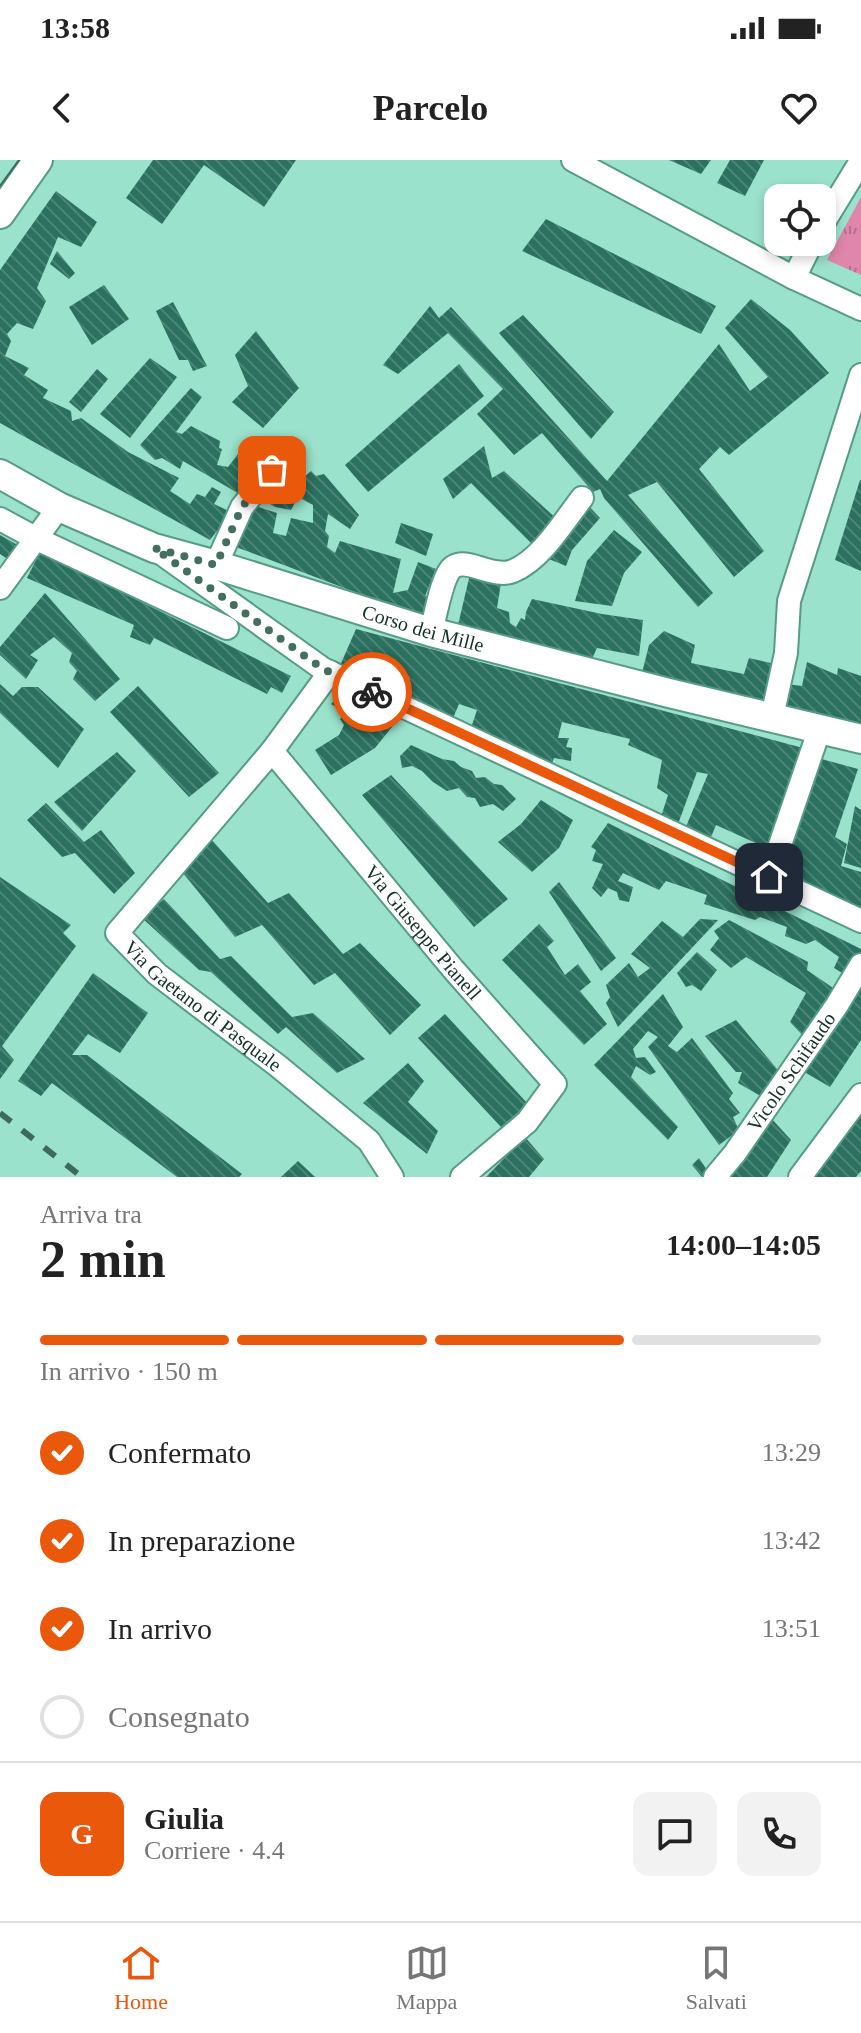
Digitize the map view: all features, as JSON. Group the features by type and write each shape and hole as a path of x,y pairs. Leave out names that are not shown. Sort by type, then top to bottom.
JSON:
{"street":[{"path":"0,214 38,160"},
{"path":"573,160 794,278 861,309"},
{"path":"836,204 858,171"},
{"path":"794,278 805,256"},
{"path":"772,717 786,653 789,601 861,375"},
{"path":"216,565 242,507 286,453"},
{"name":"Corso dei Mille","path":"0,474 59,507 154,548 431,632 861,739"},
{"path":"431,632 449,571 466,563 494,572 510,573 523,566 542,549 582,498"},
{"path":"0,588 59,507"},
{"path":"0,519 227,628"},
{"path":"154,548 323,669 861,921"},
{"path":"272,751 330,672"},
{"path":"769,877 820,728"},
{"name":"Via Gaetano di Pasquale","path":"272,751 117,933 157,974 278,1066 369,1141 392,1177"},
{"name":"Via Giuseppe Pianell","path":"272,751 453,969 555,1084 527,1122 462,1177"},
{"name":"Vicolo Schifaudo","path":"715,1177 735,1153 837,1005 861,965"},
{"path":"800,1177 861,1095"}],"green space":[{"path":"861,197 861,275 827,260 829,256 836,256 836,243"}],"building":[{"path":"153,160 296,160 264,207 204,165 162,224 126,198"},
{"path":"669,160 711,160 701,174"},
{"path":"730,160 764,160 745,196 717,183"},
{"path":"56,191 97,222 81,247 58,237 37,288 46,301 33,329 17,323 7,334 11,341 5,356 29,368 24,375 48,390 43,398 71,411 72,421 81,418 128,452 179,478 170,491 190,504 197,494 205,497 212,487 221,492 214,504 233,513 210,540 0,423 0,270"},
{"path":"546,219 716,306 701,334 522,251"},
{"path":"57,251 75,273 69,279 50,264"},
{"path":"104,285 129,319 92,345 69,307"},
{"path":"751,299 790,330 829,373 729,455 720,447 699,469 764,551 734,577 657,482 628,495 713,593 698,607 604,498 600,489 593,492 542,433 514,455 477,414 503,389 448,333 398,374 383,365 430,306 439,318 451,307 607,481 719,344 750,391 768,377 725,328"},
{"path":"173,302 207,366 193,371 188,360 179,360 156,311"},
{"path":"523,315 614,412 591,439 499,333"},
{"path":"256,331 299,388 263,428 232,402 248,386 235,355"},
{"path":"150,358 177,377 130,438 100,414"},
{"path":"459,364 484,396 368,492 345,465"},
{"path":"97,369 108,379 81,412 69,402"},
{"path":"191,388 202,397 176,432 182,434 191,426 220,441 219,448 222,449 217,465 228,467 246,444 253,451 265,445 278,457 241,495 183,461 180,469 162,458 155,460 140,445"},
{"path":"484,446 492,478 504,471 558,520 531,543 471,483 453,499 443,479"},
{"path":"285,469 301,480 311,471 316,476 324,474 359,515 350,529 328,514 325,531 329,536 327,547 335,553 340,541 401,559 393,593 408,590 418,562 436,569 425,596 434,597 425,616 228,544 249,504 277,513 273,533 286,536 291,518 313,523 313,505 298,497 291,510 275,507 259,497"},
{"path":"861,480 861,571 835,560"},
{"path":"587,504 600,518 572,550 566,566 544,557"},
{"path":"401,523 433,534 426,556 395,543"},
{"path":"614,530 642,552 624,573 612,606 575,601 587,561"},
{"path":"0,535 23,548 12,562 0,554"},
{"path":"40,552 291,676 282,693 271,687 267,694 154,638 150,645 130,637 134,625 27,578"},
{"path":"470,574 501,583 497,608 509,612 510,623 516,627 521,618 525,620 532,599 643,620 639,656 597,648 592,659 458,625"},
{"path":"45,593 120,679 95,701 73,679 77,671 69,662 72,653 54,637 30,655 38,660 26,679 0,655 0,647"},
{"path":"356,629 803,748 769,849 716,825 709,842 685,829 708,774 697,772 677,827 660,820 668,795 657,788 662,760 628,745 630,739 562,722 558,738 569,738 566,747 572,748 571,761 554,758 550,770 471,728 477,710 459,704 451,723 339,668"},
{"path":"664,631 695,645 691,663 744,674 749,658 775,664 769,701 642,673 649,645"},
{"path":"807,662 837,675 838,668 861,676 861,725 783,705 786,684 802,686"},
{"path":"0,684 13,696 22,687 38,687 84,729 58,768 0,713"},
{"path":"138,686 219,773 189,797 110,712"},
{"path":"349,686 400,717 375,748 331,775 315,750 339,735 344,725 340,719 345,713 331,704"},
{"path":"411,745 454,761 472,771 476,778 485,777 494,784 502,785 516,799 503,811 493,804 480,807 475,798 467,797 459,788 447,791 422,771 412,766 402,768 400,756"},
{"path":"117,752 136,771 82,831 54,802"},
{"path":"818,758 858,769 835,837 847,844 841,866 861,872 861,907 779,876"},
{"path":"391,775 508,899 474,927 362,795"},
{"path":"541,800 573,820 559,848 532,872 498,842 521,824"},
{"path":"46,803 84,842 101,830 135,873 114,894 75,853 62,857 27,820"},
{"path":"855,806 861,810 861,868 844,863"},
{"path":"608,823 861,949 861,952 847,976 834,968 839,957 815,940 806,944 785,936 787,927 760,917 755,920 704,904 707,895 666,881 659,890 623,873 618,881 633,887 629,902 619,900 617,892 608,888 601,897 592,888 603,864 592,861 596,850 591,847"},
{"path":"211,839 268,903 289,893 343,954 360,943 421,1005 390,1035 335,973 314,985 262,925 235,937 183,873"},
{"path":"0,877 71,925 63,933 76,946 2,1046 14,1060 0,1079"},
{"path":"559,882 616,958 601,971 549,892"},
{"path":"164,899 220,959 231,956 292,1017 313,1013 365,1059 337,1073 286,1027 278,1034 211,972 199,970 142,918"},
{"path":"700,919 718,920 618,1027 606,1003 610,997 606,985 629,963 638,977 650,968 631,954 662,921 683,937"},
{"path":"729,920 808,962 807,970 839,992 806,1039 790,1022 806,993 746,957 731,968 710,950 719,938 714,931"},
{"path":"539,924 554,941 547,947 565,975 578,964 591,982 580,991 607,1024 584,1045 502,960"},
{"path":"697,952 717,970 701,991 692,985 686,987 677,973"},
{"path":"93,973 148,1013 120,1053 88,1034 72,1055 87,1055 242,1174 239,1177 177,1177 52,1083 41,1096 18,1081"},
{"path":"861,978 861,1040 830,1087 801,1070"},
{"path":"663,994 683,1027 668,1046 677,1052 692,1038 733,1093 729,1099 740,1113 733,1117 739,1130 719,1145 648,1047 658,1037 648,1031 633,1049 636,1058 645,1057 656,1072 650,1075 636,1066 631,1077 678,1127 668,1140 594,1065"},
{"path":"445,1014 528,1104 501,1127 418,1038"},
{"path":"736,1020 782,1075 764,1098 738,1083 742,1072 736,1072 705,1036"},
{"path":"408,1063 424,1081 408,1102 438,1131 427,1154 363,1103"},
{"path":"861,1101 861,1171 856,1177 807,1177"},
{"path":"771,1118 791,1140 767,1177 728,1177"},
{"path":"525,1137 544,1159 529,1177 486,1177"},
{"path":"699,1158 707,1170 702,1177 692,1165"},
{"path":"298,1161 315,1177 281,1177"}],"tram line":[{"path":"0,186 19,160"}],"railway":[{"path":"0,1113 82,1177"}],"way so far":[{"path":"272,470 242,507 216,565 154,548 323,669 372,692"}],"route":[{"path":"372,692 769,877"}]}
